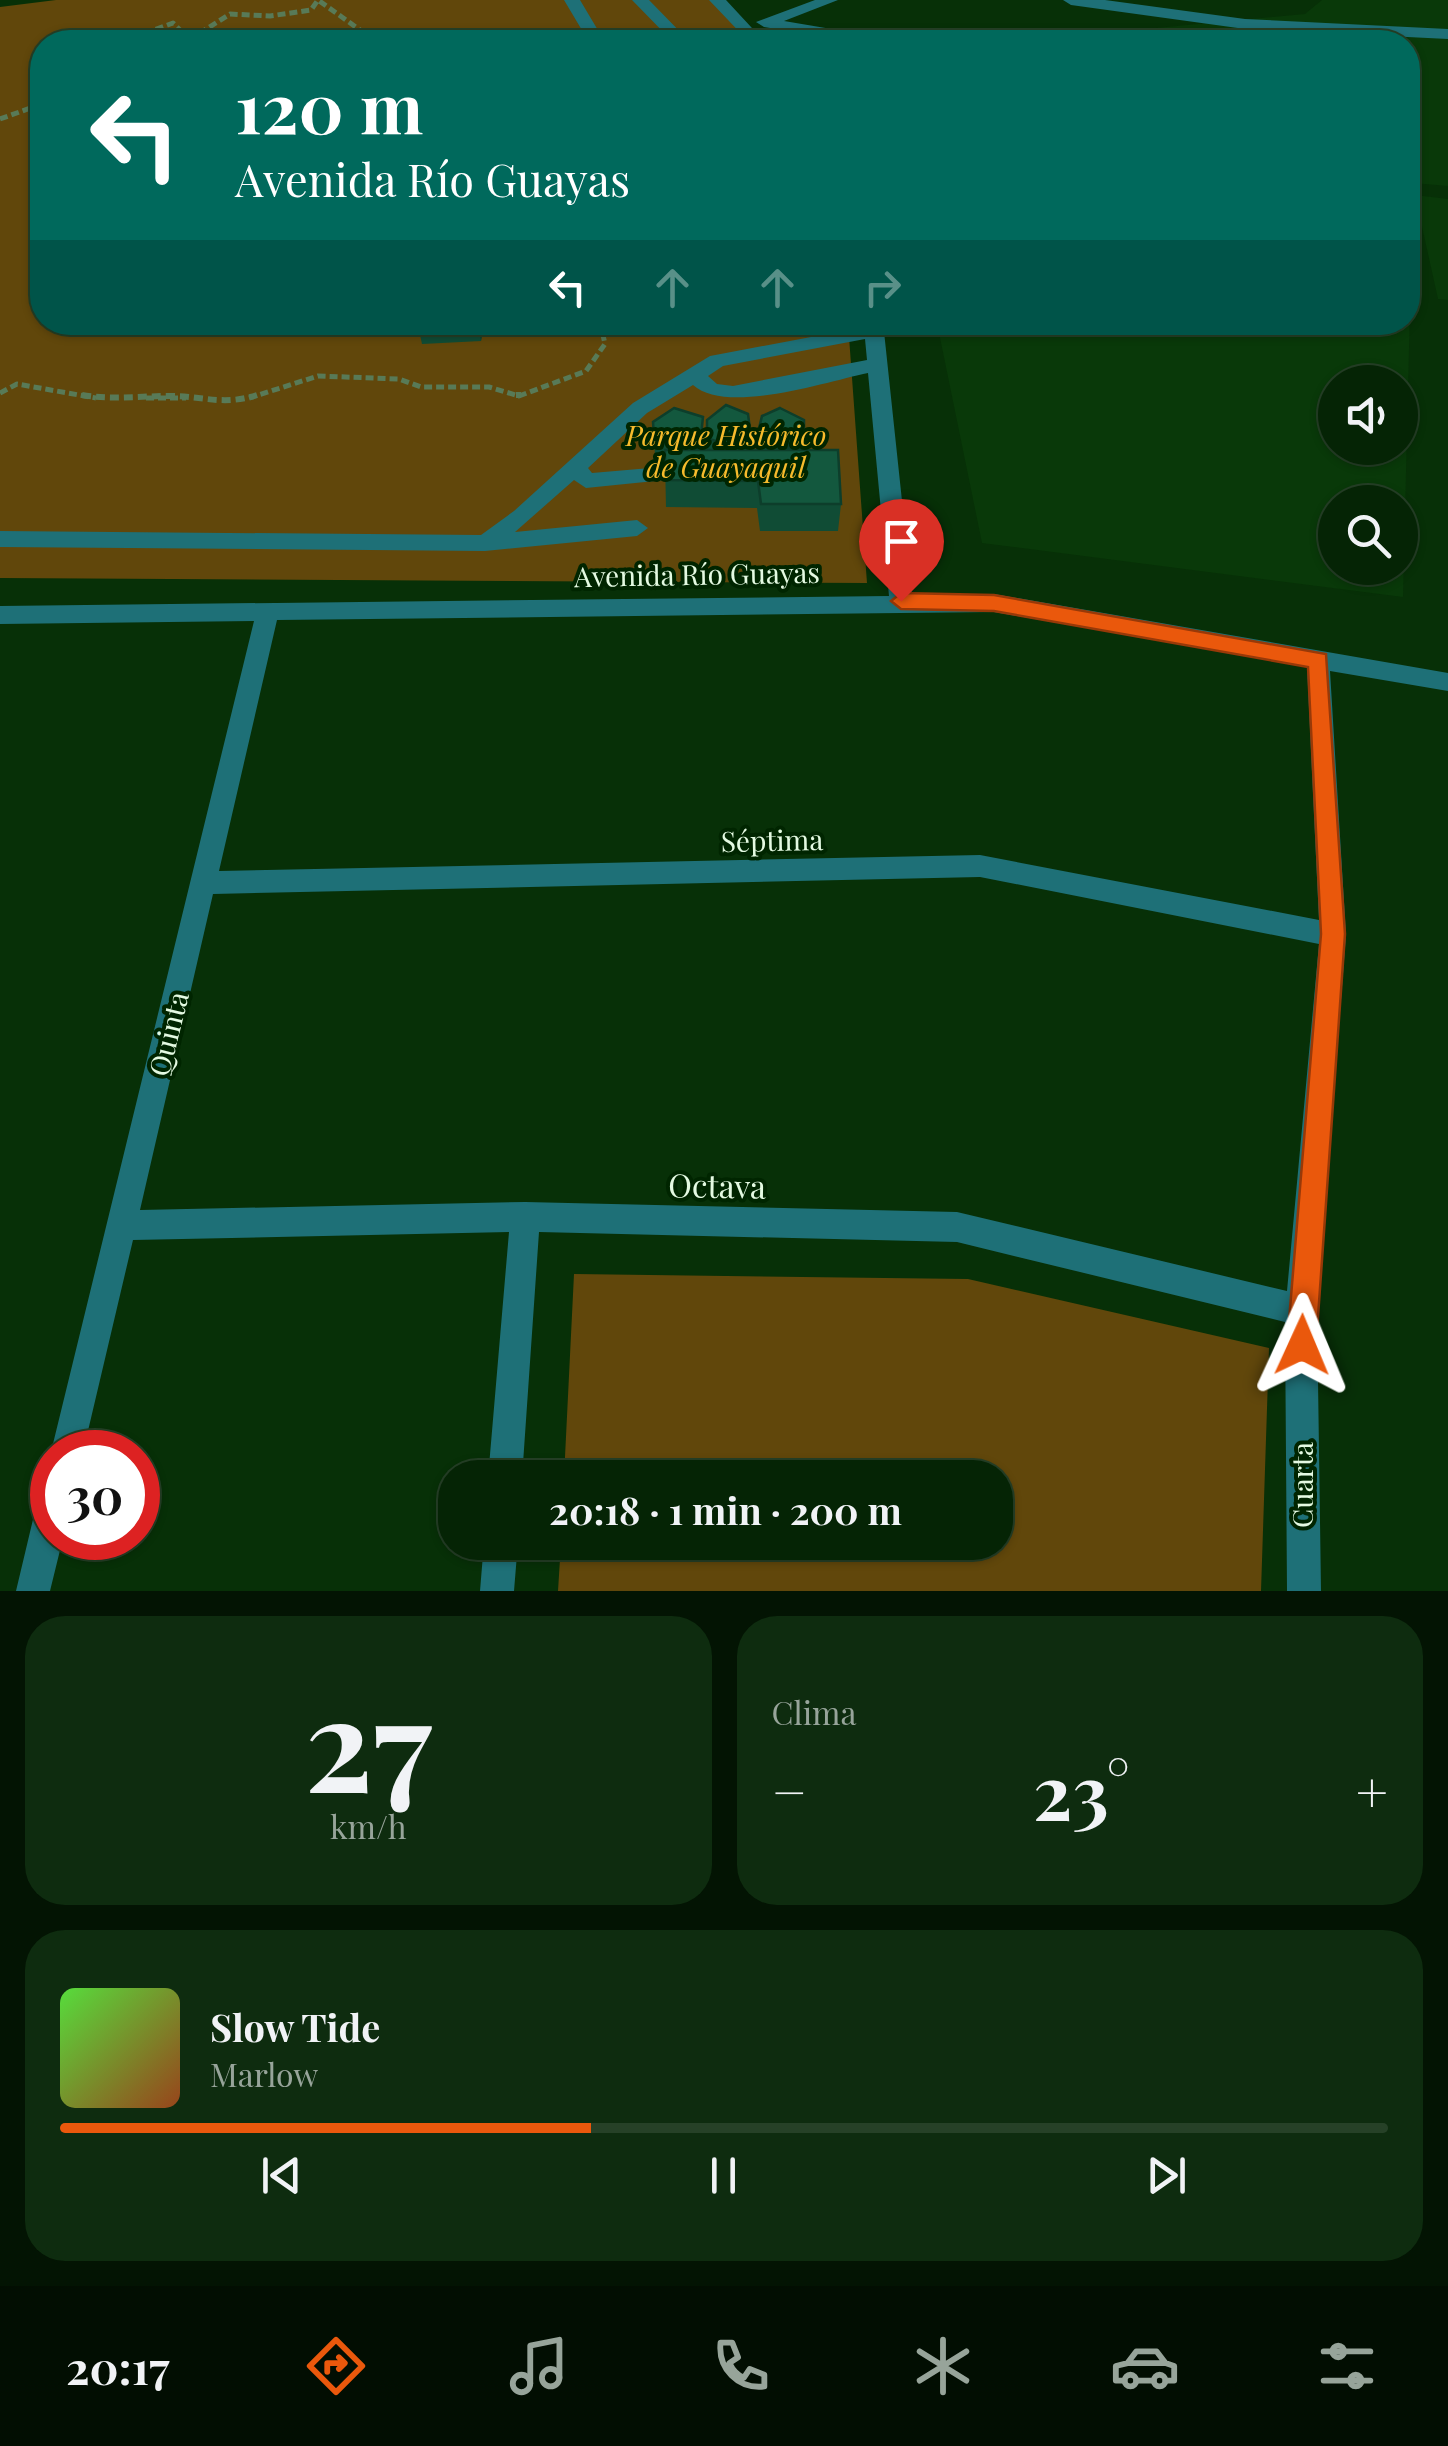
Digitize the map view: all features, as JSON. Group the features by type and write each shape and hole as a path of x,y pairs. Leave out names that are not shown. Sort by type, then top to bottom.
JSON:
{"street":[{"path":"572,0 590,30"},
{"path":"640,0 670,30"},
{"path":"717,0 746,30"},
{"path":"810,30 764,22 830,0"},
{"path":"1071,0 1244,24 1366,30"},
{"path":"1420,33 1448,34"},
{"path":"485,542 640,408 717,360 834,335"},
{"path":"874,335 901,601"},
{"path":"695,375 711,390 733,394 877,366"},
{"path":"576,466 586,481 597,482 635,474 718,470"},
{"path":"0,539 485,542 637,528"},
{"name":"Avenida Río Guayas","path":"0,614 267,614 901,601 994,603 1448,682"},
{"name":"Quinta","path":"72,1430 206,883 267,614"},
{"name":"Cuarta","path":"1304,1591 1302,1310 1333,934 1318,660"},
{"name":"Séptima","path":"206,883 980,866 1333,934"},
{"path":"507,1460 524,1218"},
{"name":"Octava","path":"122,1225 524,1218 957,1227 1302,1310"},
{"path":"33,1591 40,1560"},
{"path":"497,1591 500,1560"}],"path":[{"path":"206,30 230,14 290,14 311,10 318,0 360,30"},
{"path":"154,30 172,23 180,30"},
{"path":"0,118 30,108"},
{"path":"0,392 18,384 110,400 172,396 232,404 318,376 399,379 421,387 489,387 520,396 586,371 605,344 603,335"}],"shaded area":[{"path":"1322,0 1448,0 1448,186 1420,184 1420,30 1135,30 1305,14"},
{"path":"1420,196 1448,199 1448,300 1438,299 1420,218"},
{"path":"939,335 1409,335 1409,365 1318,365 1318,465 1406,465 1406,485 1318,485 1318,585 1403,585 1403,597 982,543"}],"green space":[{"name":"Parque Histórico de Guayaquil","path":"56,0 710,0 741,30 30,30 30,335 849,335 867,583 0,578 0,7"},
{"path":"574,1274 968,1279 1269,1348 1261,1591 558,1591 560,1560 1013,1560 1013,1460 565,1460"}],"building":[{"path":"726,405 748,414 751,437 732,447 707,438 707,420"},
{"path":"674,408 703,417 701,436 680,448 654,437 653,422"},
{"path":"780,408 804,420 804,436 784,446 757,437 762,416"},
{"path":"665,450 838,450 841,504 761,504 758,481 665,480"}],"route":[{"path":"901,601 994,603 1318,660 1333,934 1302,1345"}]}
